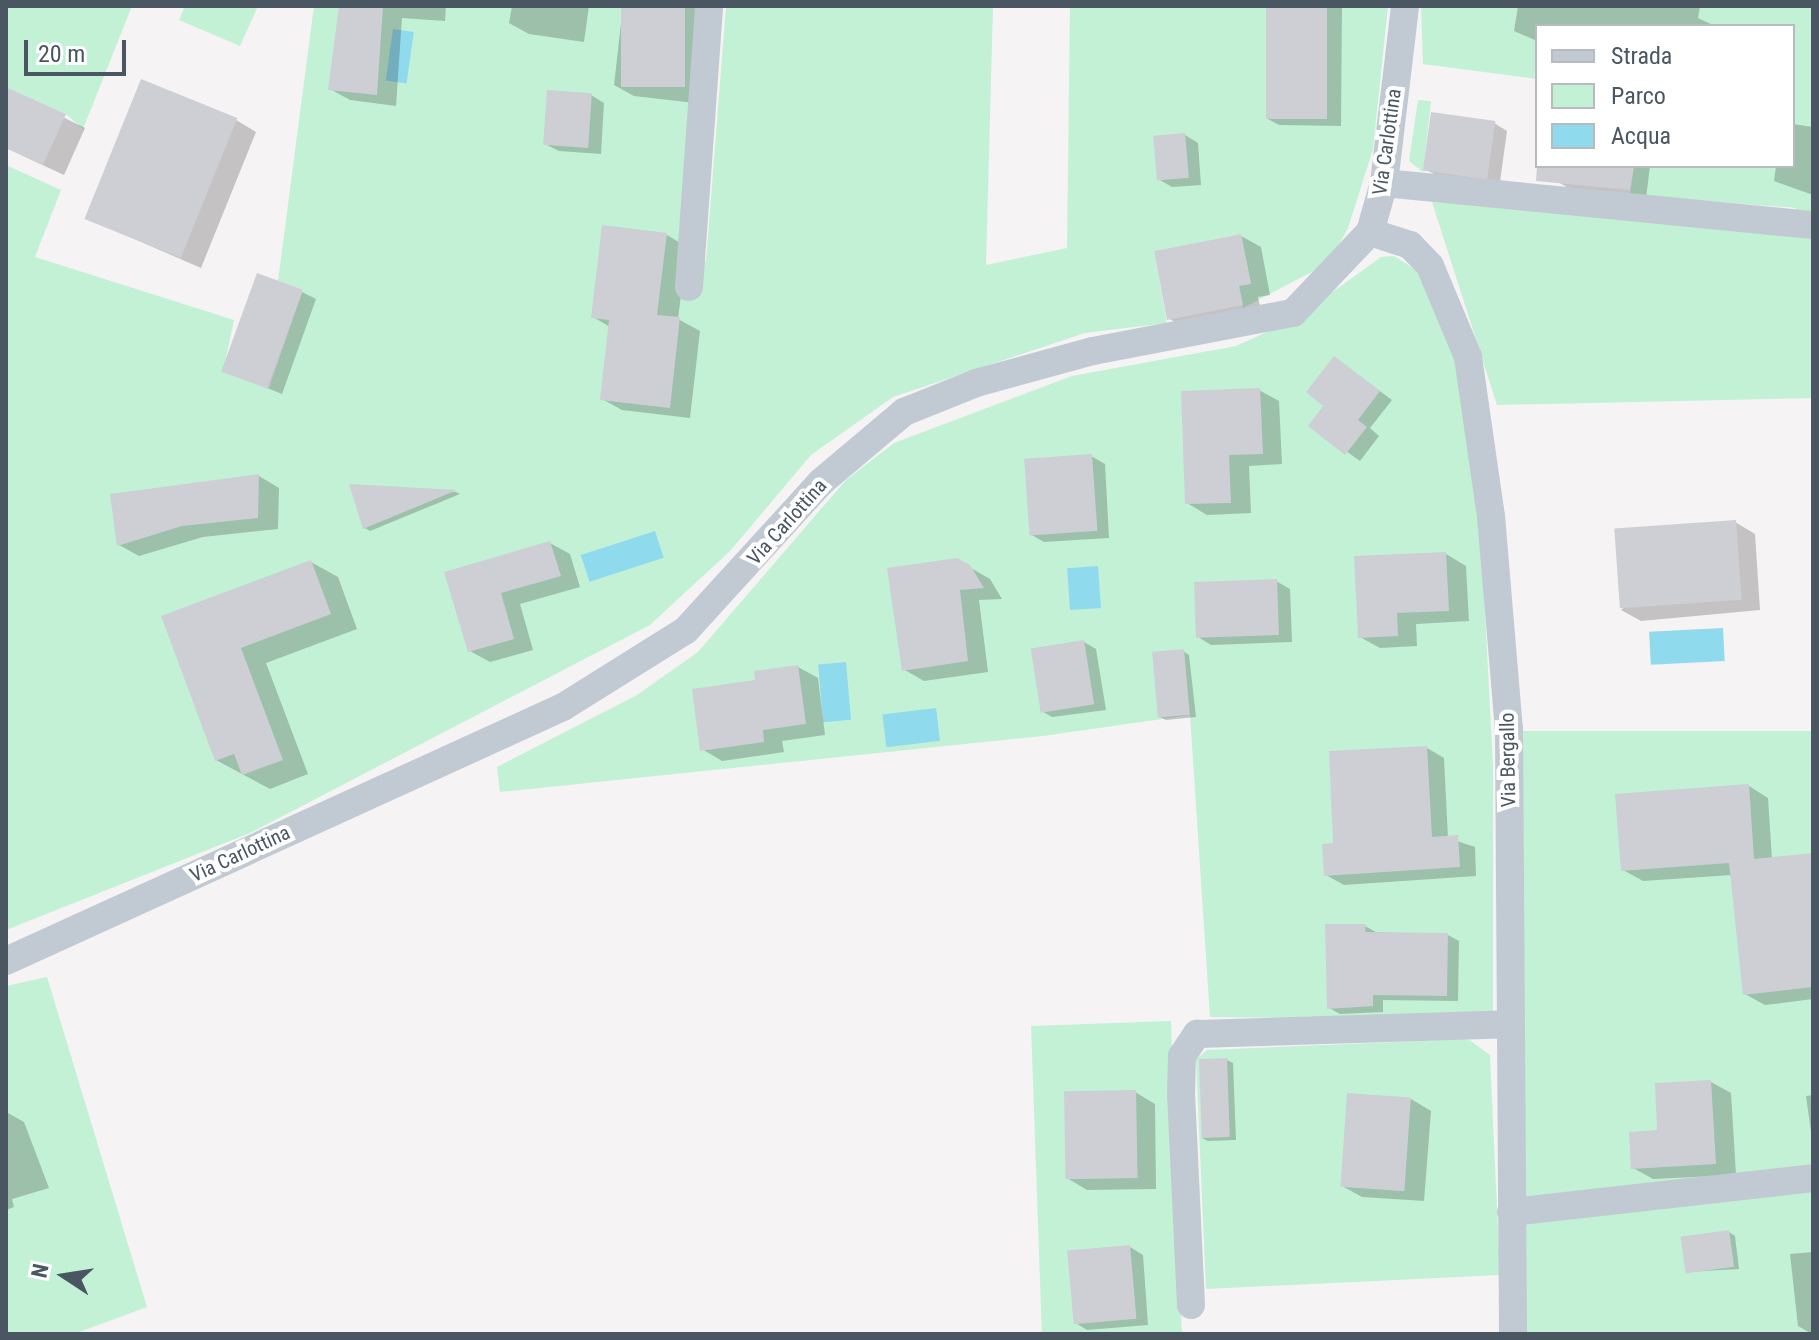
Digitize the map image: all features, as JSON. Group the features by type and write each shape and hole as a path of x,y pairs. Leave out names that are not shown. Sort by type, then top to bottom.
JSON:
{"street":[{"path":"689,287 709,6"},
{"name":"Via Carlottina","path":"6,961 563,707 686,630 821,482 904,412 976,383 1093,351 1293,313 1370,232 1384,183 1405,6"},
{"path":"1384,183 1813,225"},
{"name":"Via Bergallo","path":"1370,232 1410,245 1430,266 1468,357 1491,516 1509,729 1508,1024 1513,1334"},
{"path":"1191,1305 1181,1096 1182,1056 1197,1034 1508,1024"},
{"path":"1511,1212 1813,1178"}],"green space":[{"path":"6,6 132,6 83,129 66,114 6,87"},
{"path":"185,6 258,6 240,46 179,20"},
{"path":"314,6 696,6 678,263 706,261 726,6 993,6 986,265 1067,248 1070,6 1388,6 1373,149 1348,228 1329,263 1243,308 1239,286 1251,283 1241,234 1154,251 1167,323 1085,333 893,397 811,455 730,551 650,625 250,833 6,930 6,165 61,190 35,257 234,320 223,372 269,388 303,290 278,281"},
{"path":"1421,6 1813,6 1813,398 1497,405 1432,202 1580,208 1783,231 1796,208 1630,195 1634,168 1795,168 1795,24 1535,24 1535,79 1423,64"},
{"path":"1418,100 1431,101 1423,172 1409,161"},
{"path":"1394,256 1416,270 1459,354 1480,517 1493,766 1493,1013 1390,1019 1210,1017 1190,715 1043,736 500,792 497,767 637,695 698,652 846,480 894,443 1072,376 1236,346 1294,320 1381,257"},
{"path":"1522,731 1813,731 1813,1334 1522,1334"},
{"path":"47,977 147,1307 74,1334 6,1334 6,986"},
{"path":"1171,1021 1182,1334 1042,1334 1031,1026"},
{"path":"1468,1039 1490,1055 1500,1275 1206,1289 1196,1059 1207,1050"}],"water":[{"path":"393,29 414,32 407,83 386,80"},
{"path":"655,531 664,558 589,582 581,555"},
{"path":"1098,566 1101,608 1070,610 1067,568"},
{"path":"1723,628 1725,661 1651,665 1649,632"},
{"path":"846,662 851,720 823,722 818,664"},
{"path":"936,708 940,741 886,747 882,715"}],"building":[{"path":"339,6 383,6 377,95 328,90"},
{"path":"621,6 685,6 685,87 621,87"},
{"path":"1266,6 1327,6 1327,119 1266,119"},
{"path":"141,79 237,118 181,258 84,219"},
{"path":"6,87 66,114 43,165 6,148"},
{"path":"547,90 592,93 588,148 543,145"},
{"path":"1431,112 1495,121 1487,179 1423,170"},
{"path":"1185,133 1189,178 1157,181 1153,136"},
{"path":"1537,168 1634,168 1630,190 1536,181"},
{"path":"602,225 667,233 657,315 680,317 670,408 600,400 609,320 591,318"},
{"path":"1241,234 1251,284 1239,286 1243,305 1167,320 1154,251"},
{"path":"257,273 303,290 267,388 221,372"},
{"path":"1334,356 1380,391 1358,420 1367,427 1345,455 1308,426 1323,406 1306,392"},
{"path":"1260,388 1263,454 1229,455 1231,503 1185,504 1181,391"},
{"path":"1092,454 1097,531 1030,536 1024,459"},
{"path":"259,474 258,518 182,526 117,546 110,494"},
{"path":"349,484 457,490 363,529"},
{"path":"1736,520 1742,600 1620,608 1614,529"},
{"path":"550,541 561,576 501,593 514,639 468,652 444,572"},
{"path":"1446,552 1449,611 1397,613 1398,636 1358,638 1354,556"},
{"path":"957,558 970,565 984,588 960,590 968,661 902,671 887,568"},
{"path":"311,560 331,614 241,648 283,760 242,775 234,754 215,761 161,616"},
{"path":"1277,579 1279,635 1196,638 1194,582"},
{"path":"1084,640 1094,704 1041,713 1031,648"},
{"path":"1184,649 1190,715 1158,718 1152,652"},
{"path":"798,665 806,724 763,730 764,742 700,751 692,689 755,680 754,671"},
{"path":"1427,746 1432,837 1458,835 1460,867 1324,876 1322,844 1333,843 1329,751"},
{"path":"1749,784 1754,859 1813,853 1813,987 1743,995 1729,863 1621,871 1615,794"},
{"path":"1325,924 1366,924 1365,932 1448,933 1447,996 1373,995 1373,1006 1327,1009"},
{"path":"1227,1058 1230,1137 1202,1138 1199,1059"},
{"path":"1711,1080 1716,1164 1631,1169 1629,1132 1657,1130 1655,1083"},
{"path":"1136,1090 1138,1178 1066,1179 1064,1091"},
{"path":"1347,1093 1411,1097 1404,1191 1340,1187"},
{"path":"1729,1230 1734,1267 1686,1273 1680,1237"},
{"path":"1130,1245 1136,1319 1074,1324 1067,1250"}]}
